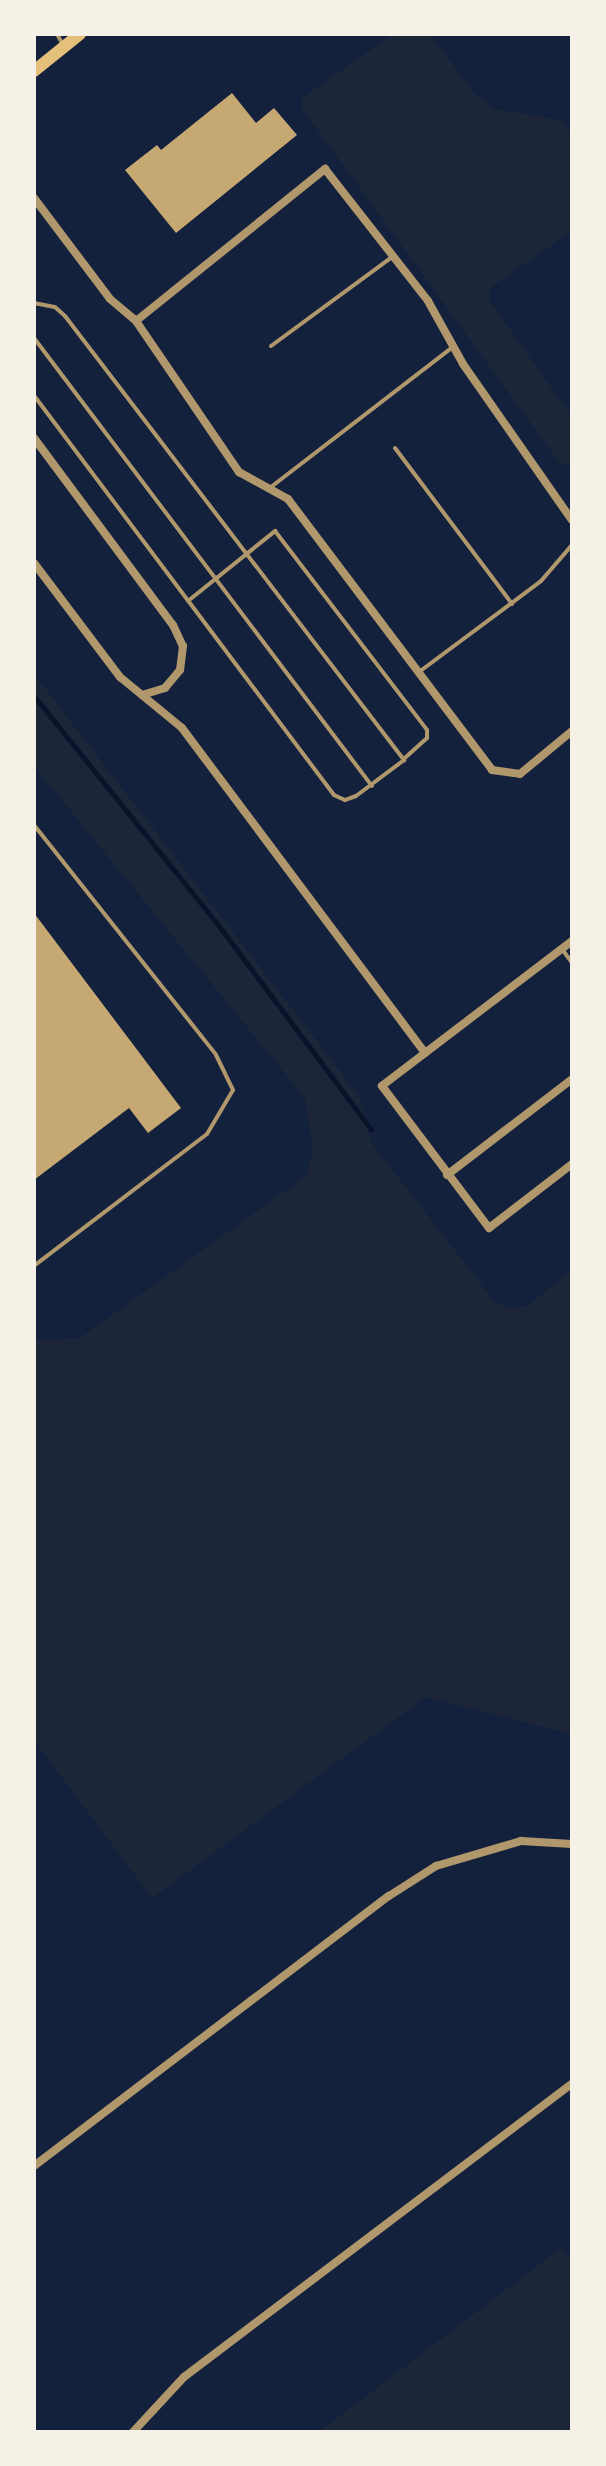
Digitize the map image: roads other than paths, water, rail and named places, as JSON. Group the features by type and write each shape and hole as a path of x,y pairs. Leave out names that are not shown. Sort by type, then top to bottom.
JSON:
{"main road":[{"path":"34,71 80,34"}],"street":[{"path":"136,321 325,169 393,255 572,520"},
{"path":"34,198 110,299 136,321 239,472 288,499 492,770 505,776 520,774 572,731"},
{"path":"34,438 173,625 183,646 180,670 165,688 142,695"},
{"path":"34,563 120,677 182,728 425,1053"},
{"path":"572,941 382,1086 489,1228 572,1164"},
{"path":"447,1175 572,1079"},
{"path":"34,2166 389,1896 436,1866 521,1841 572,1844"},
{"path":"133,2432 184,2377 572,2084"}],"lane":[{"path":"57,34 64,47"},
{"path":"271,346 393,255"},
{"path":"34,303 55,307 65,316 404,760"},
{"path":"34,338 372,786"},
{"path":"271,487 454,346"},
{"path":"34,396 188,601 334,795 345,800 372,786 427,738 427,730 275,531 188,601"},
{"path":"395,448 512,604"},
{"path":"417,674 512,604 572,545"},
{"path":"34,825 216,1055 233,1090 207,1134 34,1266"},
{"path":"562,949 572,963"}],"waterway":[{"path":"34,696 222,930 371,1129"}]}
